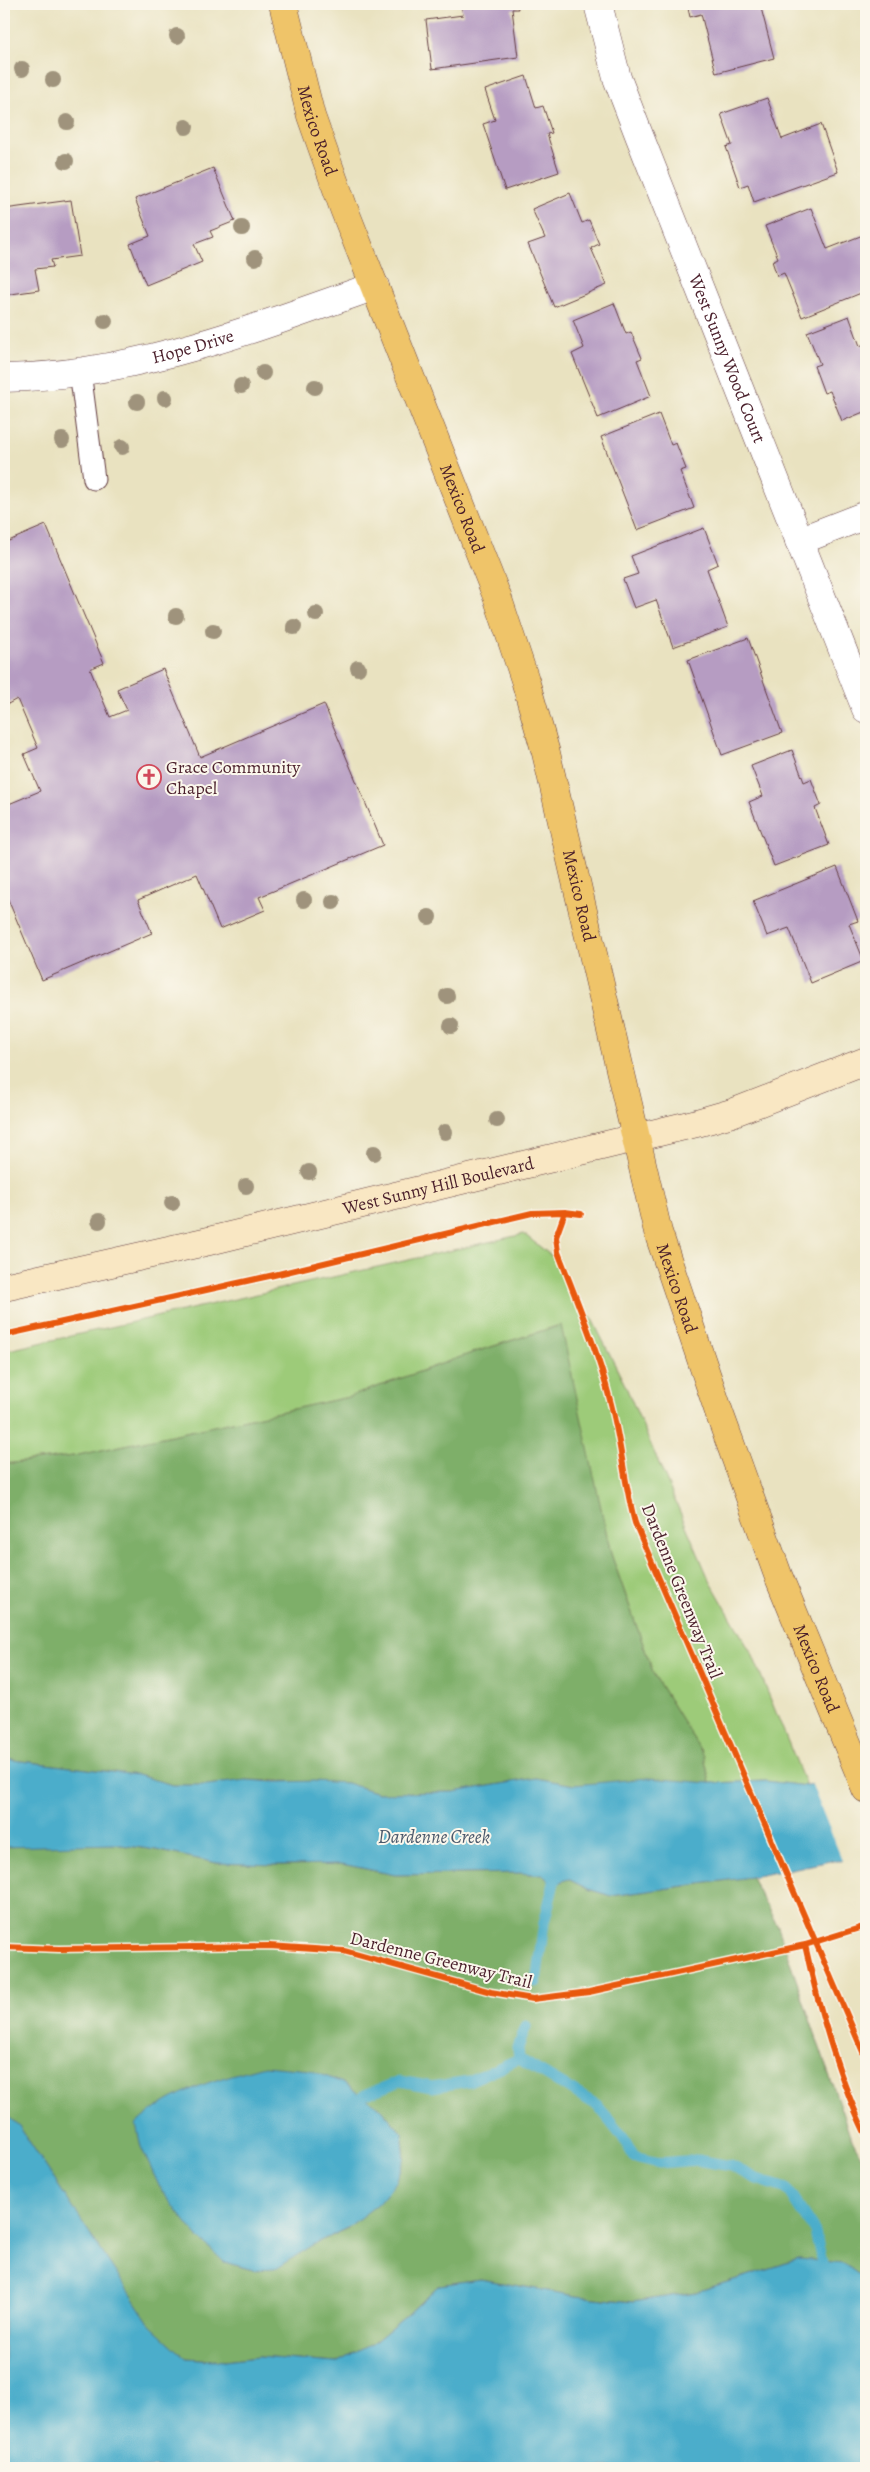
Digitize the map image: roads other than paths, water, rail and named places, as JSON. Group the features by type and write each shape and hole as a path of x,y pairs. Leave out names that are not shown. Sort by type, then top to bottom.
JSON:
{"main road":[{"name":"Mexico Road","path":"284,4 311,116 344,209 498,599 525,680 546,753 661,1241 720,1415 807,1644 866,1789"}],"street":[{"name":"West Sunny Wood Court","path":"598,4 617,78 866,709"},
{"name":"Hope Drive","path":"4,378 32,378 172,354 375,286"},
{"path":"799,541 866,515"},
{"name":"West Sunny Hill Boulevard","path":"4,1288 636,1139 732,1113 866,1062"}],"lane":[{"path":"80,371 94,479"}],"water":[{"name":"Dardenne Creek","path":"4,1759 137,1775 173,1785 207,1785 246,1780 277,1782 314,1781 347,1783 378,1793 454,1792 536,1778 574,1785 648,1778 710,1783 766,1781 806,1786 866,1780 866,1859 836,1860 751,1877 611,1896 588,1889 568,1879 552,1885 543,1875 519,1873 395,1875 342,1864 277,1865 217,1863 156,1850 114,1844 4,1847"},
{"path":"264,2066 310,2070 343,2083 380,2108 402,2133 405,2158 396,2182 379,2203 347,2228 318,2242 275,2269 253,2270 224,2262 196,2235 161,2190 141,2147 136,2124 180,2094 230,2075"},
{"path":"4,2113 19,2126 151,2326 186,2358 225,2361 258,2357 336,2363 372,2344 439,2285 480,2279 576,2296 633,2302 696,2292 799,2259 843,2263 866,2280 866,2468 4,2468"}],"waterway":[{"path":"536,1982 544,1923 557,1871"},
{"path":"526,2026 518,2048 519,2059 597,2105 624,2139 634,2157 659,2163 697,2160 731,2166 757,2179 787,2189 815,2232 822,2261"},
{"path":"362,2096 400,2081 432,2087 469,2081 519,2059"}],"place":[{"name":"Grace Community Chapel","path":"149,777"}]}
